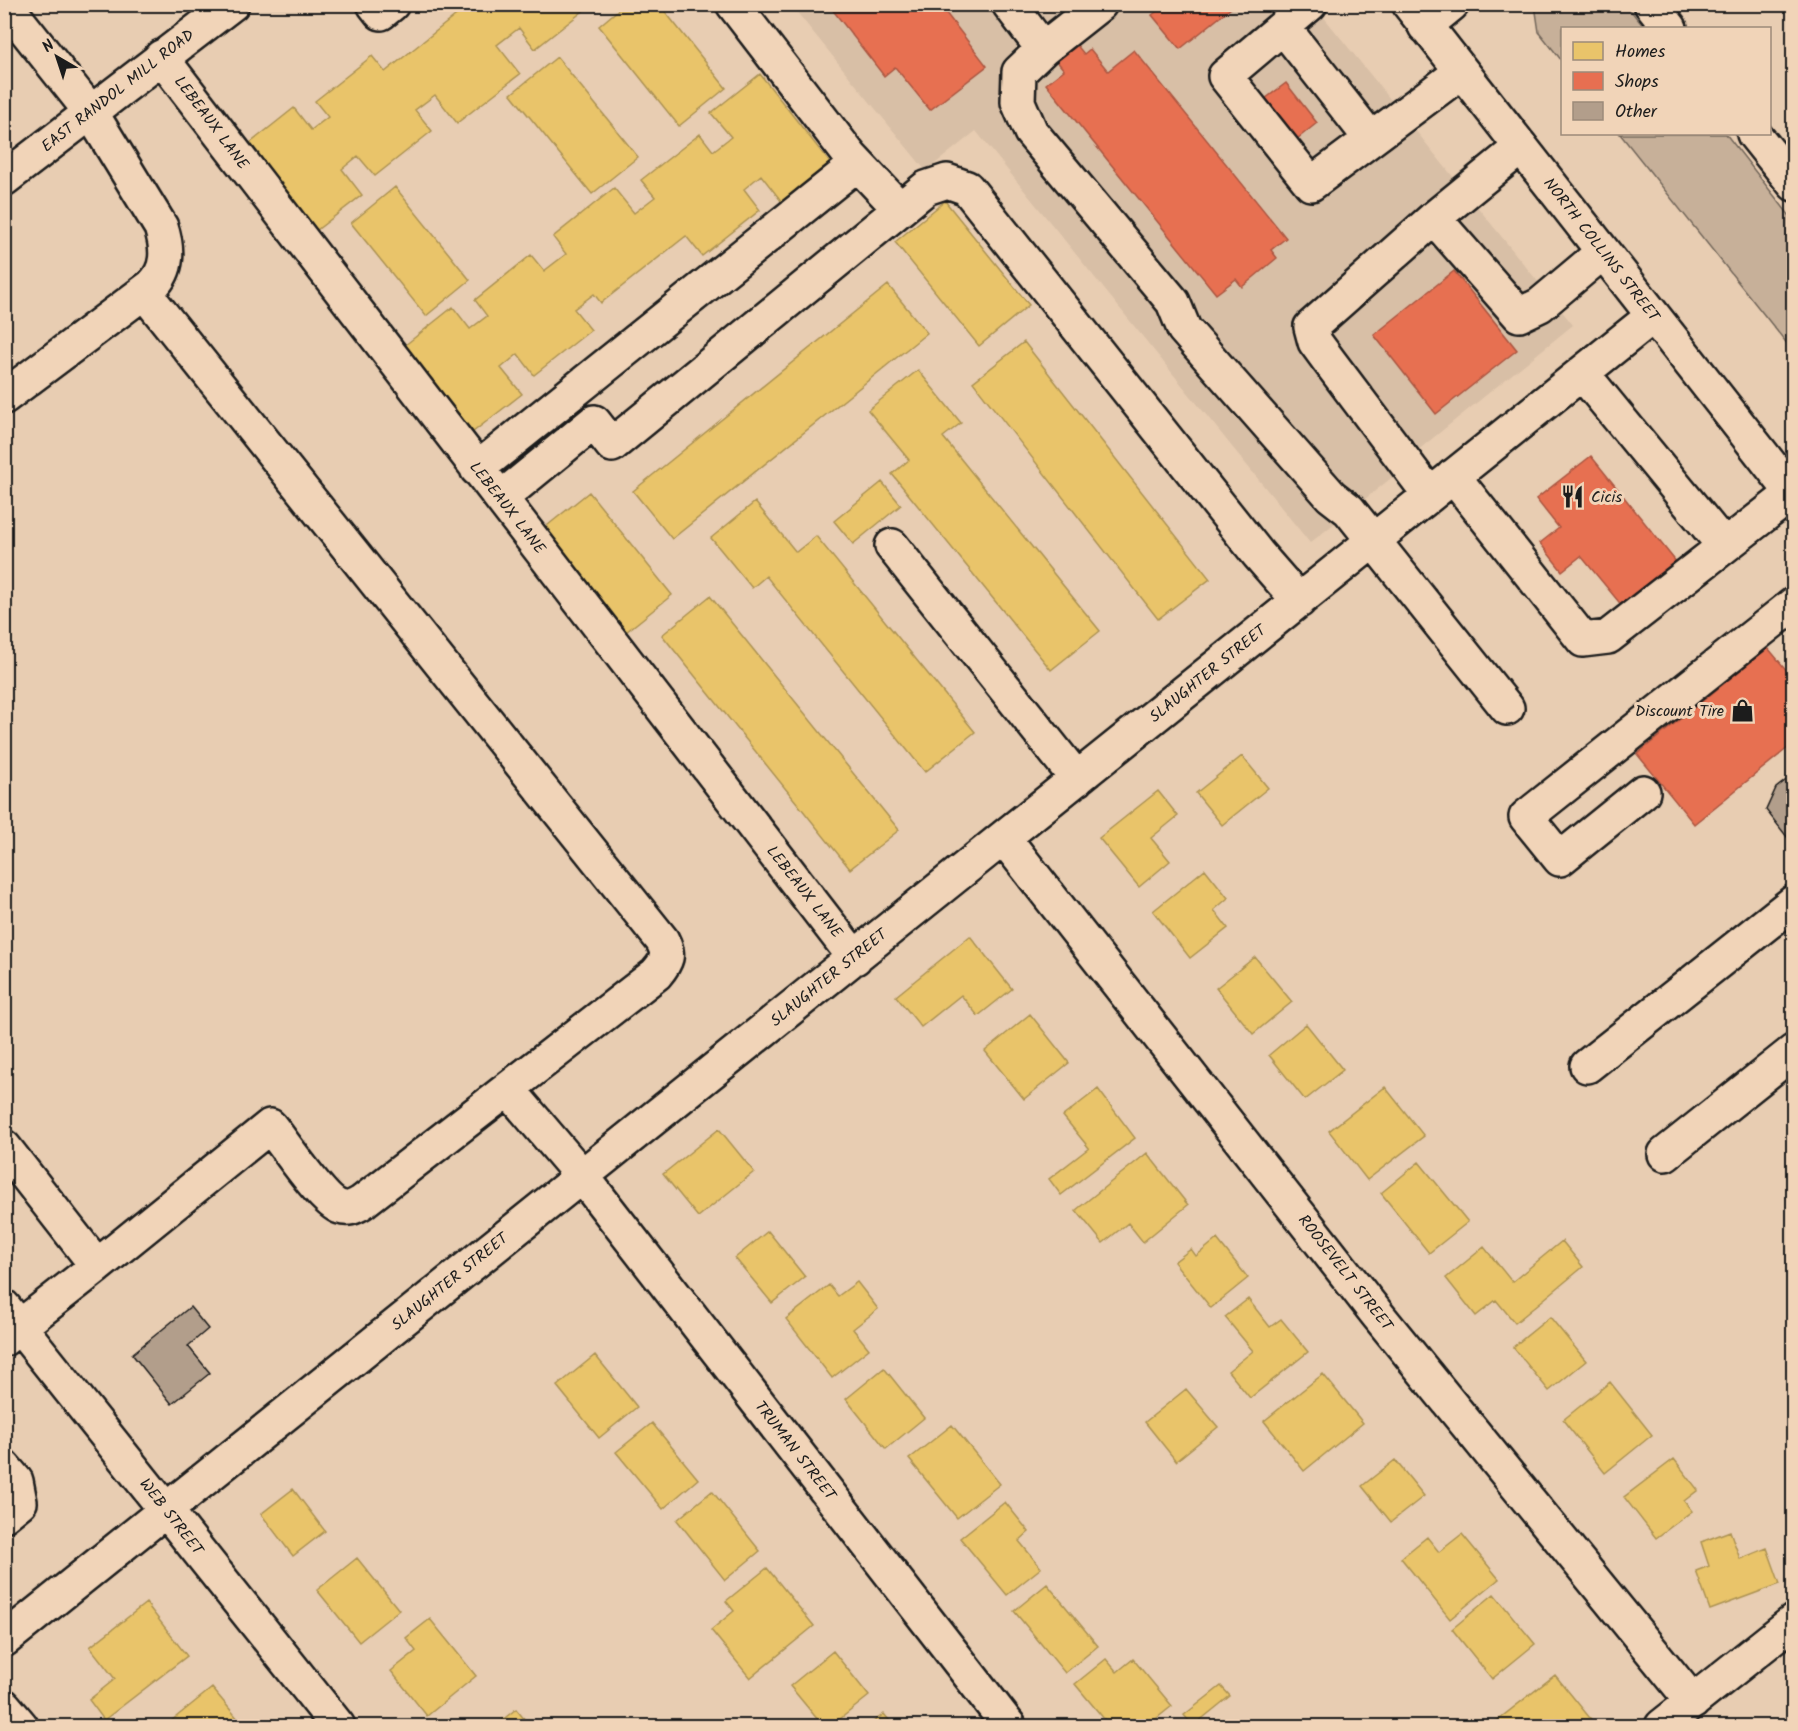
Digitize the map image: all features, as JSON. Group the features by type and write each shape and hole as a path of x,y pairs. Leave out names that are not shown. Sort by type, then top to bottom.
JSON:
{"street":[{"path":"4,397 144,292 160,278 166,264 166,244 161,227 90,111 5,4"},
{"name":"EAST RANDOL MILL ROAD","path":"4,179 232,4"},
{"path":"374,4 381,13 392,4"},
{"path":"733,4 857,164 900,209"},
{"path":"1009,4 1043,49"},
{"path":"1100,4 1043,49 1019,72 1018,102 1031,132 1173,302 1184,329 1259,417 1331,496 1349,510 1506,708"},
{"path":"1310,4 1225,76 1311,184 1461,72"},
{"path":"1417,15 1452,4"},
{"path":"1651,4 1669,27"},
{"name":"NORTH COLLINS STREET","path":"1417,15 1793,493"},
{"path":"1283,27 1371,139"},
{"name":"LEBEAUX LANE","path":"161,57 855,957"},
{"path":"1755,135 1794,184"},
{"path":"1521,147 1434,218 1311,327 1316,342 1329,361 1583,640 1608,637 1793,493"},
{"path":"477,469 857,164"},
{"path":"571,394 612,445 926,188 948,181 967,188 1258,554 1299,601"},
{"path":"1434,218 1519,315 1539,305 1603,252"},
{"path":"9,1324 97,1266 270,1126 326,1197 338,1207 350,1209 361,1203 656,974 666,963 668,952 662,940 144,292"},
{"name":"SLAUGHTER STREET","path":"4,1640 1653,316"},
{"path":"1582,373 1724,546"},
{"path":"501,498 594,422"},
{"path":"892,546 1077,778"},
{"path":"1642,792 1560,859 1526,817 1794,604"},
{"name":"ROOSEVELT STREET","path":"1004,838 1377,1314 1693,1702"},
{"path":"1587,1066 1794,902"},
{"path":"1665,1154 1794,1051"},
{"name":"TRUMAN STREET","path":"508,1089 582,1176 1009,1726"},
{"path":"4,1147 97,1266"},
{"name":"WEB STREET","path":"9,1324 165,1511 338,1726"},
{"path":"4,1467 16,1481 20,1502 4,1515"},
{"path":"1662,1726 1794,1621"},
{"path":"4,1706 21,1726"}],"shaded area":[{"path":"791,5 1314,5 1573,325 1397,467 1400,471 1310,543 976,131 926,171"},
{"path":"1535,5 1626,5 1644,27 1561,27 1561,60 1539,32"},
{"path":"1621,135 1727,135 1793,220 1793,351"}],"building: Homes":[{"path":"470,4 592,4 535,49 519,28 497,45 520,74 457,123 435,95 415,110 432,131 375,176 358,156 342,169 362,195 313,233 245,147 294,108 311,130 328,117 315,101 372,56 385,72"},
{"path":"625,4 659,4 726,88 679,126 599,26"},
{"path":"557,57 638,157 592,194 511,94"},
{"path":"760,74 831,164 782,202 761,175 744,189 760,210 702,256 686,236 601,303 594,294 574,309 591,330 534,375 518,354 501,368 522,394 473,432 404,346 453,307 470,329 487,316 475,300 531,255 544,271 566,254 553,237 614,188 634,213 655,197 641,180 700,134 713,151 731,137 711,113"},
{"path":"395,187 470,280 426,316 351,223"},
{"path":"945,201 1029,305 979,346 895,242"},
{"path":"888,285 927,333 672,539 633,491"},
{"path":"1024,342 1210,579 1158,619 973,382"},
{"path":"918,370 961,423 943,437 1100,631 1051,670 892,474 909,460 868,410"},
{"path":"882,482 901,505 853,544 834,521"},
{"path":"589,492 672,595 626,632 543,529"},
{"path":"755,502 796,552 816,536 975,732 925,772 766,576 752,588 711,538"},
{"path":"710,596 899,830 850,869 662,635"},
{"path":"1242,756 1268,788 1222,825 1196,793"},
{"path":"1158,791 1178,816 1151,838 1170,861 1139,887 1099,838"},
{"path":"1205,869 1228,898 1214,910 1228,928 1190,958 1153,911"},
{"path":"970,936 1012,989 978,1016 961,995 921,1027 896,996"},
{"path":"1255,957 1292,1002 1253,1034 1216,988"},
{"path":"1030,1014 1069,1063 1024,1099 985,1051"},
{"path":"1306,1024 1343,1070 1305,1100 1269,1055"},
{"path":"1385,1087 1424,1136 1367,1180 1329,1131"},
{"path":"1098,1089 1135,1138 1061,1195 1049,1179 1089,1148 1063,1116"},
{"path":"719,1129 754,1172 698,1217 663,1174"},
{"path":"1147,1153 1188,1205 1143,1242 1128,1223 1103,1243 1076,1210"},
{"path":"1419,1162 1468,1222 1429,1253 1381,1193"},
{"path":"768,1231 805,1277 772,1303 735,1258"},
{"path":"1217,1239 1248,1278 1211,1308 1174,1262 1191,1249 1196,1256"},
{"path":"1562,1241 1583,1267 1515,1323 1496,1300 1476,1316 1446,1278 1484,1247 1512,1282"},
{"path":"857,1282 878,1309 853,1329 869,1349 832,1378 786,1319 829,1285 838,1296"},
{"path":"1248,1299 1270,1327 1281,1319 1308,1352 1250,1398 1228,1371 1253,1351 1225,1317"},
{"path":"1550,1317 1586,1361 1549,1391 1513,1347"},
{"path":"595,1355 637,1407 599,1438 557,1386"},
{"path":"884,1368 924,1418 886,1449 846,1399"},
{"path":"1323,1374 1363,1423 1304,1471 1264,1421"},
{"path":"1610,1382 1652,1435 1605,1473 1563,1420"},
{"path":"1186,1389 1218,1427 1176,1461 1145,1422"},
{"path":"652,1423 698,1479 663,1509 616,1452"},
{"path":"952,1425 1000,1484 957,1518 909,1459"},
{"path":"1674,1459 1698,1490 1684,1501 1692,1511 1656,1538 1624,1497"},
{"path":"1395,1460 1424,1496 1391,1522 1362,1486"},
{"path":"293,1489 325,1531 293,1556 261,1514"},
{"path":"712,1491 760,1551 725,1580 677,1520"},
{"path":"1005,1502 1029,1532 1019,1541 1041,1568 1007,1595 960,1538"},
{"path":"1730,1531 1740,1559 1767,1548 1780,1584 1710,1610 1696,1571 1709,1566 1701,1542"},
{"path":"1462,1534 1499,1579 1450,1619 1401,1558 1427,1537 1439,1552"},
{"path":"357,1558 399,1610 359,1642 317,1590"},
{"path":"767,1568 814,1626 750,1678 711,1630 734,1611 726,1601"},
{"path":"1047,1584 1098,1646 1065,1673 1014,1611"},
{"path":"1494,1594 1535,1644 1492,1679 1452,1629"},
{"path":"146,1603 187,1656 104,1720 89,1700 115,1679 90,1647"},
{"path":"430,1619 476,1676 427,1716 391,1671 416,1651 406,1638"},
{"path":"833,1651 869,1696 831,1726 823,1726 790,1686"},
{"path":"1106,1659 1117,1672 1133,1659 1172,1706 1147,1726 1110,1726 1075,1684"},
{"path":"1555,1675 1594,1723 1589,1726 1490,1726"},
{"path":"1221,1686 1230,1696 1193,1726 1184,1715"},
{"path":"212,1688 244,1726 175,1726 171,1721"},
{"path":"516,1709 530,1726 495,1726"},
{"path":"884,1714 894,1726 868,1726"}],"building: Shops":[{"path":"828,4 939,4 987,66 930,110 895,67 884,76"},
{"path":"1166,4 1236,4 1180,49 1152,15"},
{"path":"1071,38 1084,54 1090,49 1108,71 1134,50 1286,238 1271,250 1277,258 1242,287 1236,279 1216,294 1046,84 1064,70 1051,54"},
{"path":"1286,83 1317,123 1292,143 1261,102"},
{"path":"1454,271 1517,350 1436,414 1374,335"},
{"path":"1591,456 1677,563 1623,607 1581,556 1562,571 1540,543 1559,528 1536,499"},
{"name":"Discount Tire","path":"1768,648 1794,679 1794,743 1694,824 1637,754"}],"building: Other":[{"path":"1794,774 1794,840 1791,842 1766,810 1776,788"},
{"path":"190,1307 208,1329 188,1346 210,1373 172,1404 132,1354"}],"place":[{"name":"Cicis","path":"1573,497"},
{"name":"Discount Tire","path":"1742,711"}]}
